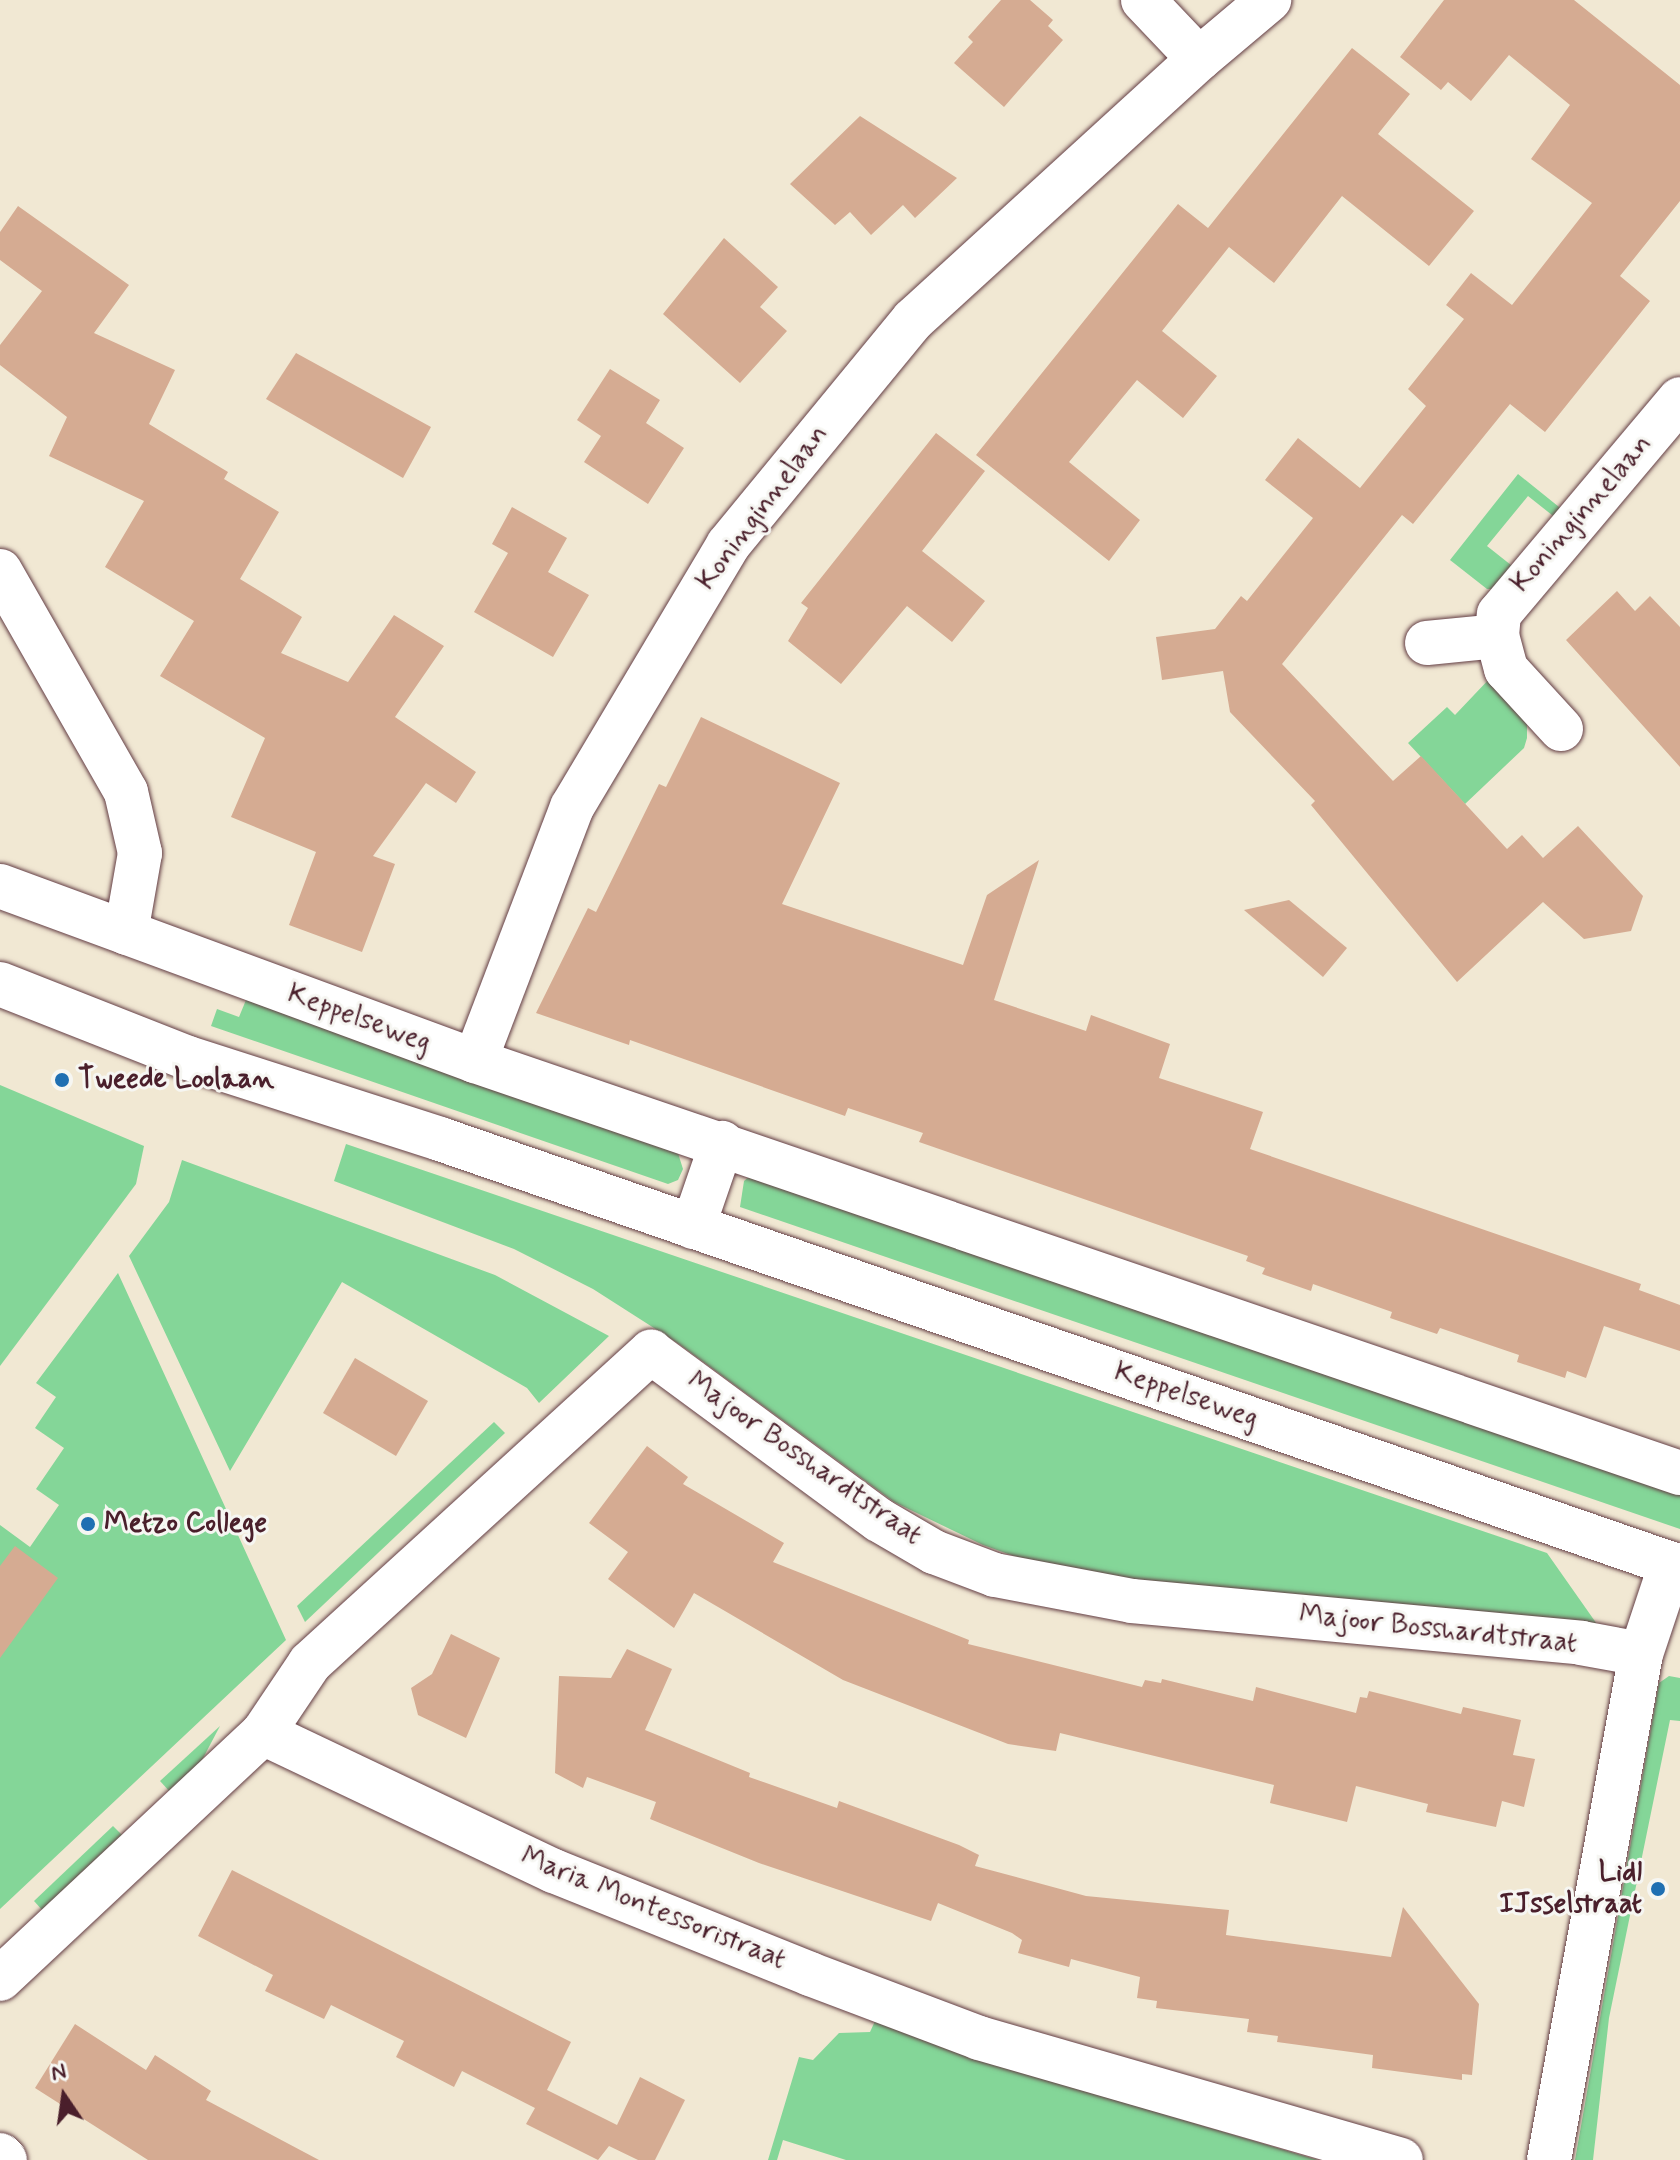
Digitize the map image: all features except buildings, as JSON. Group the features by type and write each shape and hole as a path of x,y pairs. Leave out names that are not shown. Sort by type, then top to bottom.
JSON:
{"street":[{"path":"1143,0 1199,59"},
{"name":"Koninginnelaan","path":"475,1061 572,807 728,545 913,320 1199,59 1269,0"},
{"name":"Koninginnelaan","path":"1497,636 1499,614 1509,598 1680,399"},
{"path":"0,571 126,792 140,853 126,933"},
{"path":"1427,643 1497,636 1506,669 1561,729"},
{"name":"Keppelseweg","path":"0,886 475,1061 1680,1473"},
{"name":"Keppelseweg","path":"0,984 188,1058 693,1227 1676,1565"},
{"path":"693,1227 722,1143"},
{"name":"Majoor Bosshardtstraat","path":"263,1733 310,1663 651,1352 879,1520 934,1552 995,1575 1132,1601 1581,1643 1641,1654"},
{"path":"1549,2160 1641,1654 1676,1565"},
{"path":"0,1979 263,1733"},
{"name":"Maria Montessoristraat","path":"263,1733 554,1871 979,2038 1401,2160"},
{"path":"0,2155 5,2160"}],"green space":[{"path":"1518,474 1564,511 1557,519 1528,496 1487,546 1516,569 1501,589 1487,589 1450,560"},
{"path":"1492,676 1527,716 1527,738 1524,748 1465,804 1408,743 1447,707 1455,715"},
{"path":"246,1000 677,1150 683,1169 678,1180 668,1184 211,1026 217,1009 239,1017"},
{"path":"0,1085 144,1146 136,1184 0,1366"},
{"path":"346,1144 1547,1553 1599,1627 1153,1583 1033,1563 983,1545 894,1502 679,1344 593,1289 514,1249 334,1181"},
{"path":"182,1160 495,1275 609,1336 539,1403 527,1388 342,1282 230,1471 129,1256 169,1202"},
{"path":"751,1175 1680,1493 1680,1529 740,1207 744,1181"},
{"name":"Metzo College","path":"118,1273 286,1640 0,1909 0,1525 30,1547 59,1505 36,1489 64,1448 35,1428 56,1397 36,1383"},
{"path":"494,1422 505,1433 305,1622 297,1606"},
{"path":"1669,1676 1680,1678 1680,1721 1670,1720 1609,2018 1593,2160 1575,2160 1659,1683"},
{"path":"220,1726 201,1762 170,1792 160,1781"},
{"path":"113,1826 122,1835 43,1911 34,1901"},
{"path":"876,2019 1062,2084 1318,2160 846,2160 783,2140 777,2160 768,2160 799,2057 813,2060 839,2033 870,2032"}],"place":[{"name":"Tweede Loolaan","path":"62,1080"},
{"name":"Metzo College","path":"88,1524"},
{"name":"Lidl IJsselstraat","path":"1658,1889"}]}
